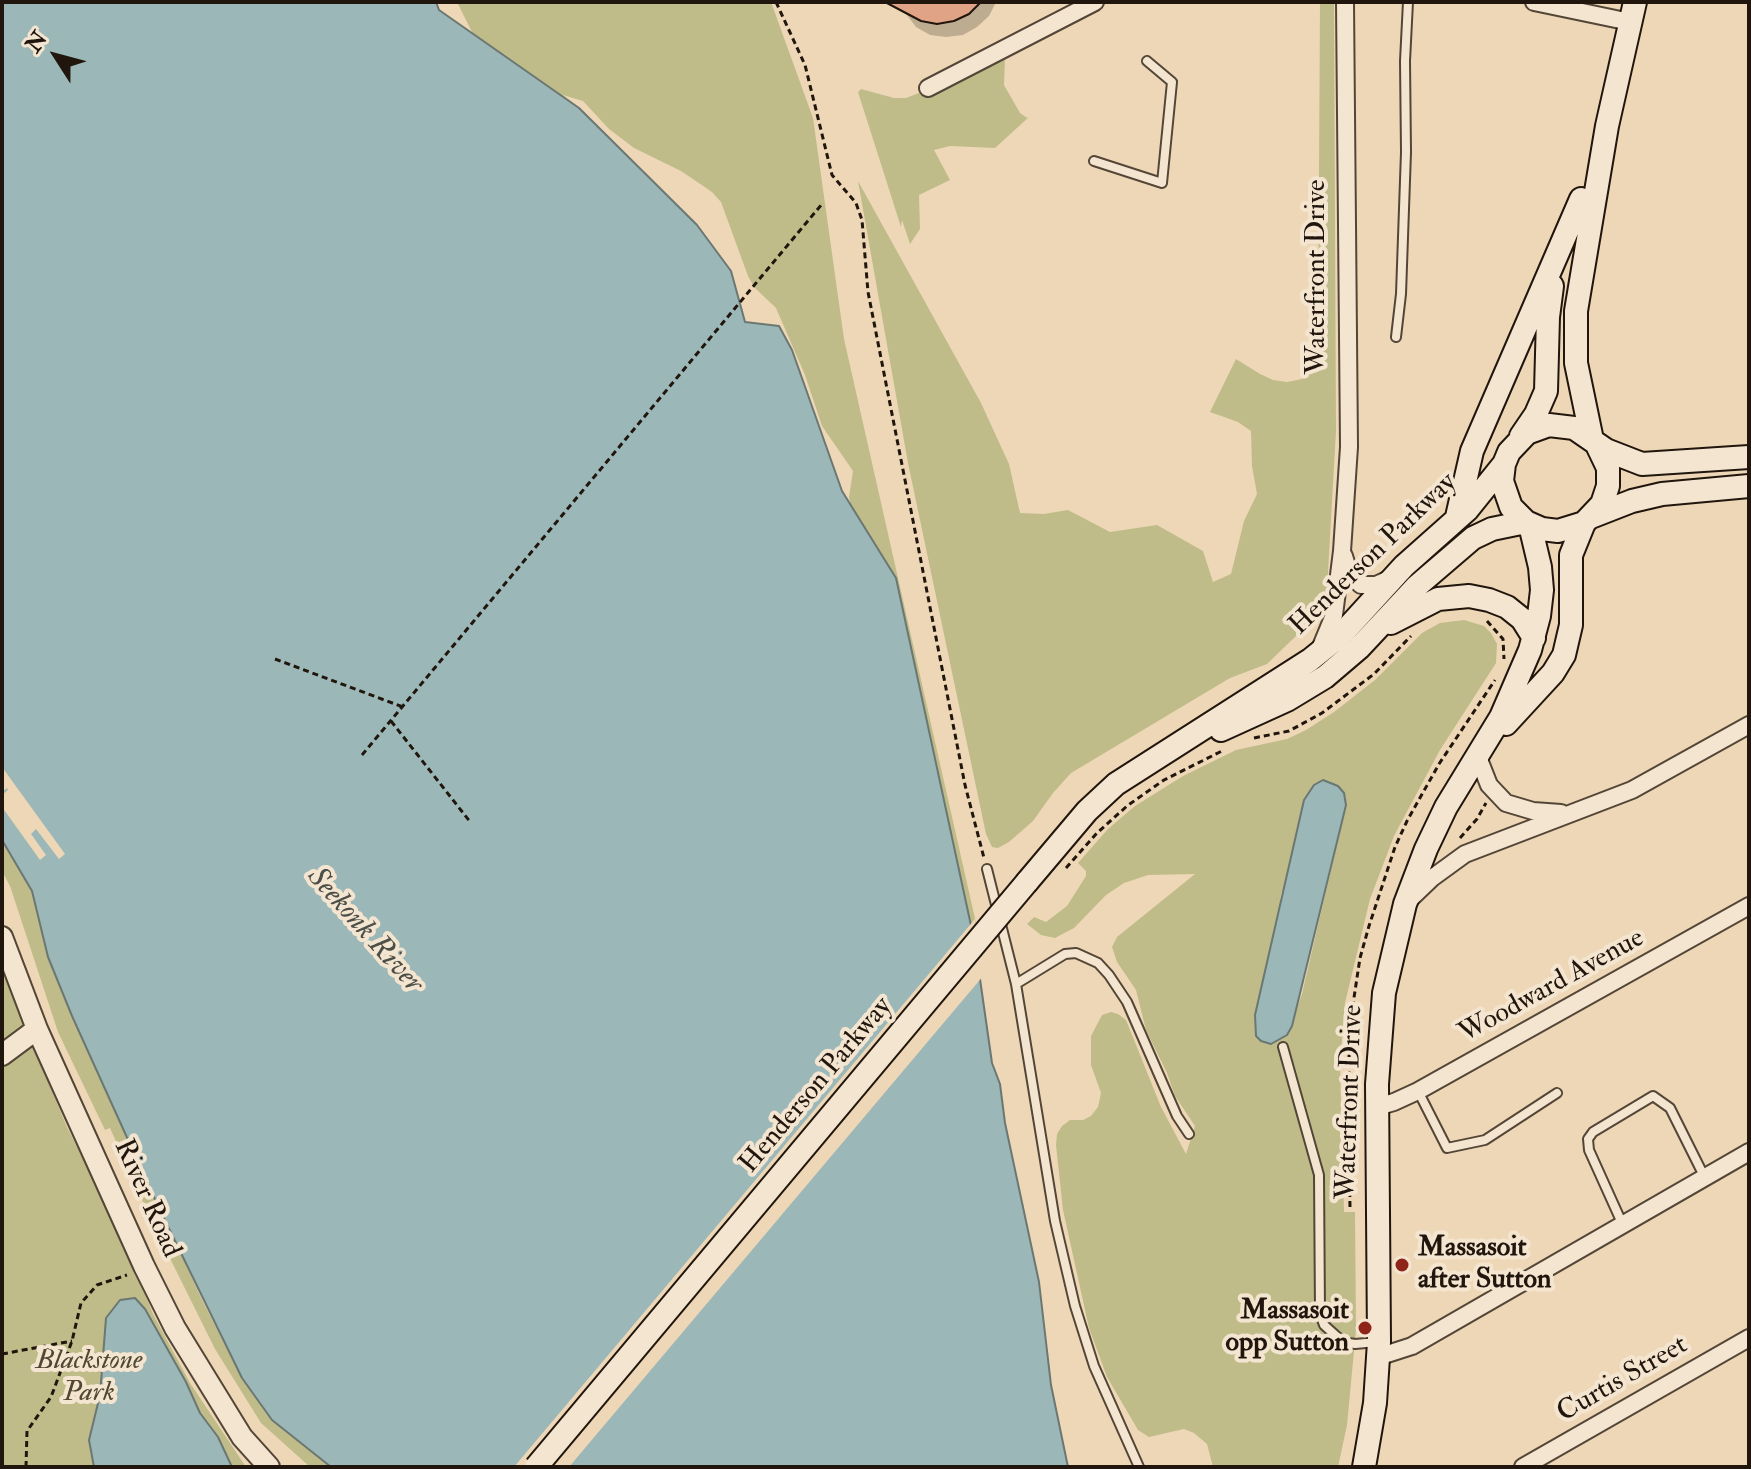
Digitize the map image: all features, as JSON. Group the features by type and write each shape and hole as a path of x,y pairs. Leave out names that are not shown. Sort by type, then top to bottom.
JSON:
{"main road":[{"path":"1587,520 1602,504 1608,486 1608,468 1595,442 1578,376 1575,324 1607,126 1632,12"},
{"path":"1456,520 1472,451 1581,199 1607,126"},
{"name":"Henderson Parkway","path":"536,1467 1101,797 1157,757 1318,654 1348,628 1395,575 1456,520 1504,464 1536,414 1546,391 1551,292 1581,199"},
{"path":"1518,440 1535,429 1557,425 1574,428 1632,462 1649,465 1749,457"},
{"name":"Henderson Parkway","path":"1504,464 1502,481 1507,499 1518,516 1528,524 1558,531 1632,501 1662,494 1749,486"},
{"name":"Waterfront Drive","path":"1478,757 1553,673 1564,655 1571,617 1570,562 1576,539 1587,520"},
{"name":"Henderson Parkway","path":"1157,757 1300,693 1371,637 1417,586 1473,538 1492,529 1528,524"},
{"name":"Waterfront Drive","path":"1364,1467 1371,1429 1378,1349 1377,1107 1380,1021 1390,963 1405,904 1439,821 1478,757 1517,683 1534,638 1542,590 1538,556 1528,524"},
{"path":"1371,637 1426,603 1469,596 1507,607 1522,619 1534,638"},
{"path":"1371,1429 1377,1447 1375,1467"}],"street":[{"path":"928,88 1095,2"},
{"name":"Waterfront Drive","path":"1318,654 1334,615 1342,551 1349,432 1345,2"},
{"path":"1534,2 1632,12"},
{"path":"1342,551 1349,573 1361,585 1376,585 1395,575"},
{"path":"1405,904 1432,878 1465,854 1614,798 1749,725"},
{"path":"1478,757 1489,785 1506,803 1543,813 1574,812"},
{"name":"Woodward Avenue","path":"1377,1107 1418,1091 1749,906"},
{"name":"River Road","path":"2,937 37,1029 175,1328 242,1437 269,1467"},
{"path":"2,1055 37,1029"},
{"path":"1378,1349 1412,1346 1749,1152"},
{"name":"Curtis Street","path":"1523,1467 1749,1338"}],"lane":[{"path":"1396,337 1401,294 1408,2"},
{"path":"1094,161 1162,183 1172,82 1147,61"},
{"path":"987,869 1016,984 1053,1208 1075,1306 1094,1366 1139,1467"},
{"path":"1016,984 1065,954 1088,956 1098,963 1127,1002 1177,1116 1189,1134"},
{"path":"1283,1047 1319,1175 1320,1314 1324,1325 1343,1342 1378,1349"},
{"path":"1418,1091 1447,1148 1485,1140 1557,1093"},
{"path":"1622,1223 1589,1150 1588,1139 1593,1132 1653,1096 1670,1108 1704,1176"}],"path":[{"path":"776,2 805,65 832,175 856,203 862,220 868,292 965,785 987,869"},
{"path":"362,755 822,204"},
{"path":"1481,617 1490,622 1503,639 1506,649 1504,660"},
{"path":"1247,740 1289,731 1322,713 1374,674 1414,633"},
{"path":"275,659 403,707"},
{"path":"1350,1207 1350,1024 1358,970 1369,926 1395,847 1407,821 1439,764 1499,672"},
{"path":"391,721 471,823"},
{"path":"1062,872 1097,833 1127,806 1164,780 1223,750"},
{"path":"1455,844 1477,819 1488,799"},
{"path":"26,1467 27,1431 51,1397 72,1341 81,1303 97,1285 144,1266"},
{"path":"2,1354 72,1341"}],"green space":[{"path":"436,2 439,10 473,34 457,2 771,2 813,118 844,339 976,923 961,937 851,509 849,497 853,471 822,426 805,375 776,308 754,287 748,276 721,202 681,171 634,148 609,129 583,101 563,95 697,225 486,184"},
{"path":"1320,2 1334,2 1336,431 1326,607 1267,664 1230,678 1071,773 1033,821 1009,842 998,848 992,847 986,834 908,463 858,181 981,403 1009,464 1020,513 1044,514 1068,510 1110,532 1157,525 1203,551 1213,582 1231,574 1244,521 1257,494 1251,431 1238,422 1210,412 1236,359 1273,380 1287,382 1302,379 1310,371 1318,347"},
{"path":"1005,56 1004,85 1020,113 1029,117 995,148 950,146 934,150 950,180 919,195 920,229 910,244 902,220 901,227 858,92 861,89 906,98 924,91 946,88 953,81"},
{"path":"1464,620 1484,626 1497,644 1496,663 1440,750 1394,836 1370,899 1345,1003 1340,1065 1344,1212 1355,1212 1356,1330 1347,1425 1338,1467 1213,1467 1207,1444 1194,1433 1184,1429 1149,1437 1138,1430 1107,1377 1089,1328 1063,1210 1056,1145 1062,1126 1070,1120 1083,1120 1091,1116 1098,1107 1101,1093 1091,1065 1091,1036 1102,1015 1111,1012 1126,1020 1161,1107 1186,1154 1195,1126 1175,1096 1146,1030 1136,990 1117,962 1112,947 1117,937 1195,874 1148,875 1124,883 1106,895 1074,928 1055,938 1041,935 1027,924 1034,917 1046,922 1067,906 1086,876 1086,871 1078,863 1108,829 1135,806 1183,776 1236,750 1287,739 1306,730 1375,680 1422,633 1440,623","holes":["1323,780 1338,786 1344,793 1346,805 1302,994 1287,1035 1278,921 1281,894"]},
{"path":"2,840 32,892 48,957 72,1016 202,1300 242,1378 272,1420 331,1467 310,1467 261,1423 215,1349 150,1218 110,1128 105,1130 58,1032 10,886 2,871"},
{"name":"Blackstone Park","path":"2,971 67,1127 122,1236 153,1314 190,1383 246,1467 2,1467"}],"water":[{"name":"Seekonk River","path":"2,2 436,2 439,10 579,108 697,225 731,271 745,322 779,326 792,350 842,491 896,578 975,944 992,1063 1000,1084 1005,1123 1039,1282 1051,1385 1068,1467 331,1467 272,1420 242,1378 158,1206 48,957 32,891 2,840"},
{"path":"1323,780 1338,786 1344,793 1346,805 1292,1026 1287,1035 1271,1044 1256,1036 1255,1015 1304,800 1314,785"},
{"path":"135,1298 145,1309 232,1467 94,1467 89,1440 100,1395 106,1318 120,1300"}],"pier":[{"path":"2,767 65,854 59,859 36,829 31,834 46,855 40,860 2,807 2,795 8,790 2,792"},
{"path":"975,919 984,975 569,1467 514,1467"}],"building":[{"path":"885,2 981,2 969,14 937,24 921,21"}],"place":[{"name":"Massasoit after Sutton","path":"1402,1265"},
{"name":"Massasoit opp Sutton","path":"1365,1328"}]}
